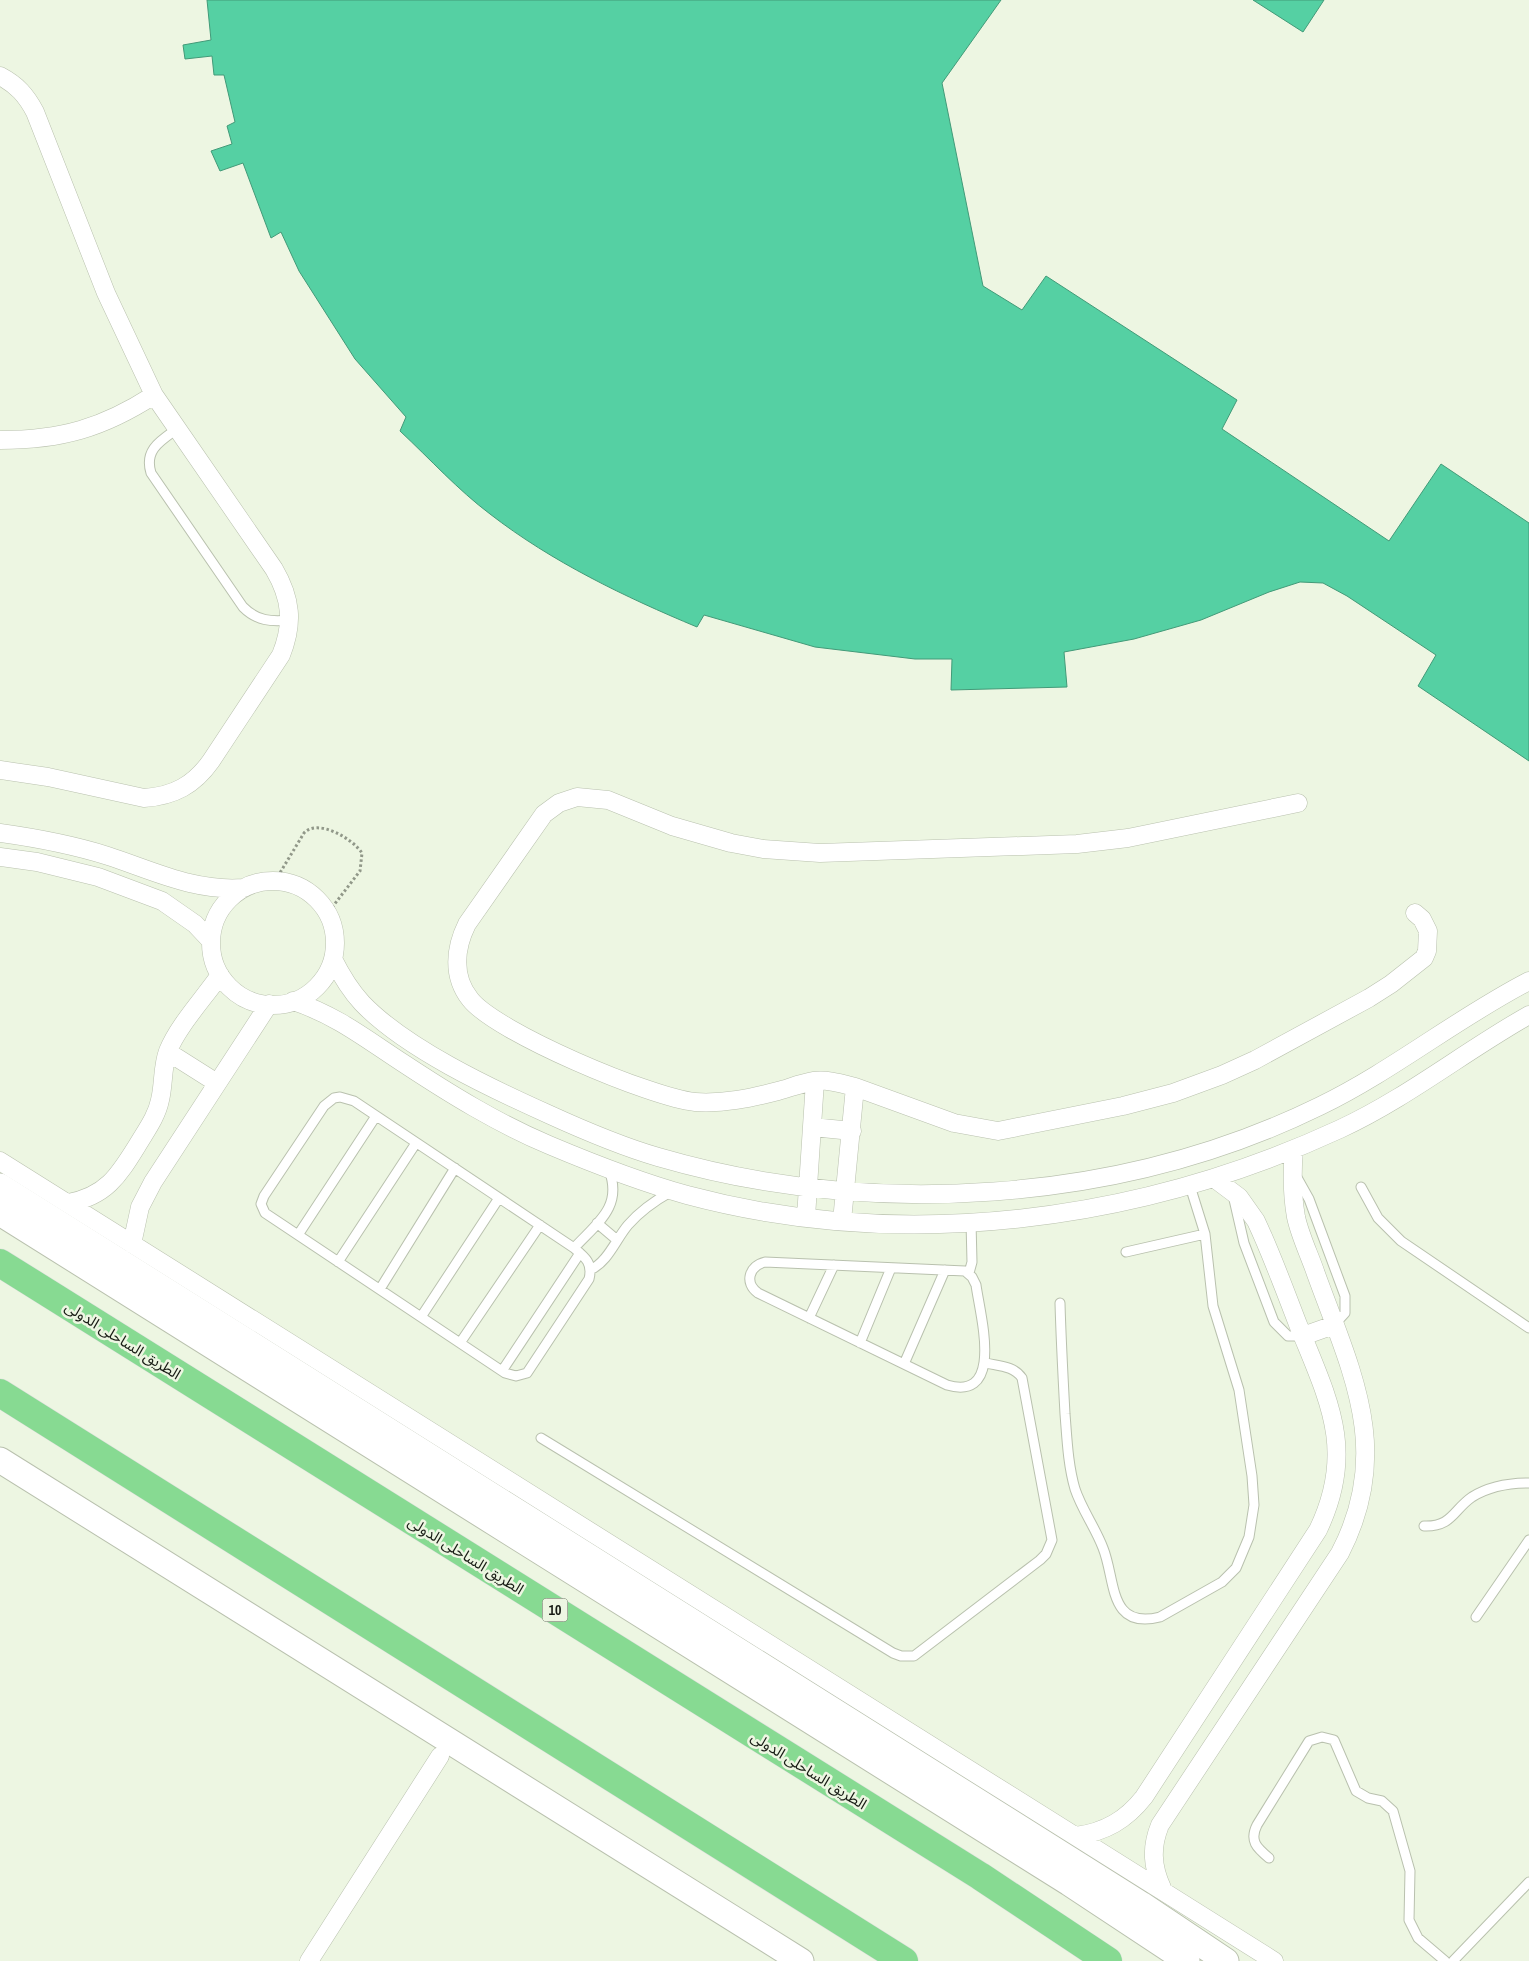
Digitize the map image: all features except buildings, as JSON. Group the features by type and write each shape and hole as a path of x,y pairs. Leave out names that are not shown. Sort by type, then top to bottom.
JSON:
{"highway":[{"name":"الطريق الساحلى الدولى","path":"0,1263 971,1871 1108,1961"},
{"path":"0,1394 904,1961"}],"main road":[{"path":"0,1186 62,1212 771,1658 997,1826"},
{"path":"0,1213 997,1826 1074,1875 1187,1961"},
{"path":"0,1460 801,1961"},
{"path":"0,1480 768,1961"},
{"path":"1074,1875 1141,1904 1226,1961"}],"street":[{"path":"0,76 21,90 35,112 106,293 154,395 283,585 289,602 290,620 288,638 281,655 211,761 196,779 176,792 160,797 144,798 48,777 0,770"},
{"path":"0,440 31,440 64,436 96,427 126,413 154,395"},
{"path":"1298,803 1128,838 1077,844 820,853 763,849 731,843 672,826 608,800 577,797 559,803 544,814 467,924 461,936 457,963 459,976 469,998 477,1007 526,1037 608,1075 665,1096 704,1102 759,1096 815,1081 856,1087 954,1123 998,1131 1116,1107 1173,1093 1222,1075 1255,1060 1369,998 1391,984 1424,958 1427,951 1428,931 1422,919 1414,913"},
{"path":"0,833 39,839 106,855 196,886 220,890 245,888"},
{"path":"0,857 37,862 98,877 162,901 180,911 211,941"},
{"path":"162,901 172,878"},
{"path":"293,1002 318,985 327,973 333,959 334,936 328,914 306,890 291,884 275,881 259,883 245,888 231,897 220,910 213,925 211,941 213,959 220,975 229,987 241,996 254,1002 268,1004 293,1002 338,1019 456,1098 508,1127 608,1170 673,1191 726,1204 806,1217 900,1224 971,1222 1050,1216 1091,1209 1202,1182 1294,1149 1372,1112 1529,1015"},
{"path":"333,959 356,994 379,1019 400,1034 467,1074 517,1100 602,1138 654,1156 730,1175 845,1191 958,1194 1024,1190 1084,1182 1192,1155 1286,1122 1358,1086 1529,981"},
{"path":"62,1212 101,1192 118,1176 125,1166 158,1109 168,1052 176,1036 220,975"},
{"path":"132,1244 135,1225 146,1194 268,1004"},
{"path":"168,1052 217,1083"},
{"path":"806,1217 815,1081"},
{"path":"1358,1086 1372,1112"},
{"path":"842,1221 856,1087"},
{"path":"812,1127 852,1131"},
{"path":"1162,1888 1155,1870 1153,1851 1160,1825 1340,1553 1351,1533 1364,1489 1366,1467 1365,1423 1360,1402 1334,1325 1296,1219 1292,1170 1294,1149"},
{"path":"1192,1155 1202,1182"},
{"path":"0,1161 62,1212 132,1244 771,1658 1076,1836 1162,1888 1274,1961"},
{"path":"1084,1182 1091,1209"},
{"path":"1076,1836 1089,1834 1112,1826 1135,1808 1318,1530 1326,1514 1335,1479 1337,1450 1334,1422 1327,1396 1256,1221 1233,1192 1202,1182"},
{"path":"1303,1336 1334,1325"},
{"path":"1257,1624 1282,1640"},
{"path":"309,1961 440,1756"}],"lane":[{"path":"177,429 156,443 151,450 149,465 151,473 243,607 250,614 267,621 290,620"},
{"path":"340,1097 347,1098 416,1143 577,1250 588,1260 590,1270 588,1279 527,1373 516,1376 502,1371 265,1213 261,1204 264,1196 328,1101 340,1097"},
{"path":"298,1235 376,1116"},
{"path":"338,1262 416,1143"},
{"path":"380,1289 455,1168"},
{"path":"502,1371 577,1250 610,1207 614,1188 608,1170"},
{"path":"1060,1304 1067,1436 1075,1489 1103,1548 1116,1602 1126,1613 1151,1619 1160,1616 1230,1576 1240,1561 1252,1520 1252,1476 1242,1411 1234,1370 1210,1294 1202,1182"},
{"path":"1361,1187 1378,1218 1401,1241 1529,1328"},
{"path":"590,1270 602,1261 617,1240 640,1214 673,1191"},
{"path":"421,1317 499,1198"},
{"path":"969,1274 945,1270 765,1262 755,1266 750,1280 754,1290 809,1318 947,1385 964,1387 979,1379 986,1364 976,1286 969,1274 972,1262 971,1222"},
{"path":"597,1223 617,1240"},
{"path":"460,1343 540,1225"},
{"path":"1126,1252 1205,1234"},
{"path":"809,1318 834,1265"},
{"path":"860,1343 892,1268"},
{"path":"904,1364 945,1270"},
{"path":"541,1438 893,1653 901,1656 914,1656 1040,1560 1046,1554 1052,1540 1022,1378 1015,1370 986,1364"},
{"path":"1424,1526 1445,1523 1470,1498 1484,1491 1505,1485 1529,1483"},
{"path":"1476,1617 1529,1540"},
{"path":"1269,1858 1254,1843 1253,1837 1257,1825 1310,1740 1322,1737 1334,1740 1356,1791 1368,1798 1382,1801 1393,1811 1410,1870 1408,1910 1411,1925 1418,1938 1445,1961"},
{"path":"1452,1961 1529,1882"}],"path":[{"path":"275,881 304,833 310,827 322,827 354,844 362,854 360,871 328,914"}],"shaded area":[{"path":"207,0 1001,0 942,83 983,286 1022,310 1046,276 1237,400 1222,429 1389,541 1441,464 1529,523 1529,761 1418,686 1436,655 1347,596 1323,583 1300,582 1269,592 1201,620 1134,639 1064,652 1067,687 951,690 952,659 915,659 815,647 704,615 697,627 616,591 564,563 538,548 478,505 400,431 406,417 355,359 299,271 281,232 271,238 243,163 220,171 211,151 232,144 227,126 235,122 224,75 214,75 212,56 185,59 183,45 211,40"},
{"path":"1253,0 1324,0 1303,32"}]}
